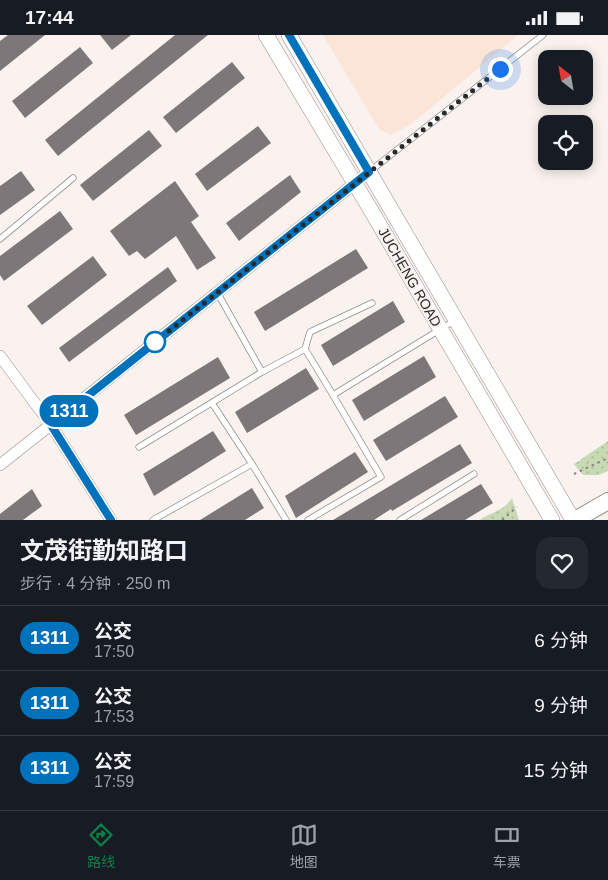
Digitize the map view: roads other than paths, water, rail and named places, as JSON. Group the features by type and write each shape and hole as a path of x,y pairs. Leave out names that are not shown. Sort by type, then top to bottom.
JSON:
{"main road":[{"path":"574,520 608,501"}],"street":[{"name":"JUCHENG ROAD","path":"266,35 552,520"},
{"name":"JUCHENG ROAD","path":"289,35 574,520"},
{"path":"0,465 369,172"},
{"path":"0,356 51,425 111,520"}],"lane":[{"path":"369,172 543,35"},
{"path":"0,239 72,178"},
{"path":"217,292 262,372"},
{"path":"139,447 262,372 305,349 310,332 372,303"},
{"path":"333,395 456,320"},
{"path":"305,349 381,477 308,520"},
{"path":"212,403 286,520"},
{"path":"153,520 252,464"},
{"path":"400,520 474,474"}]}
